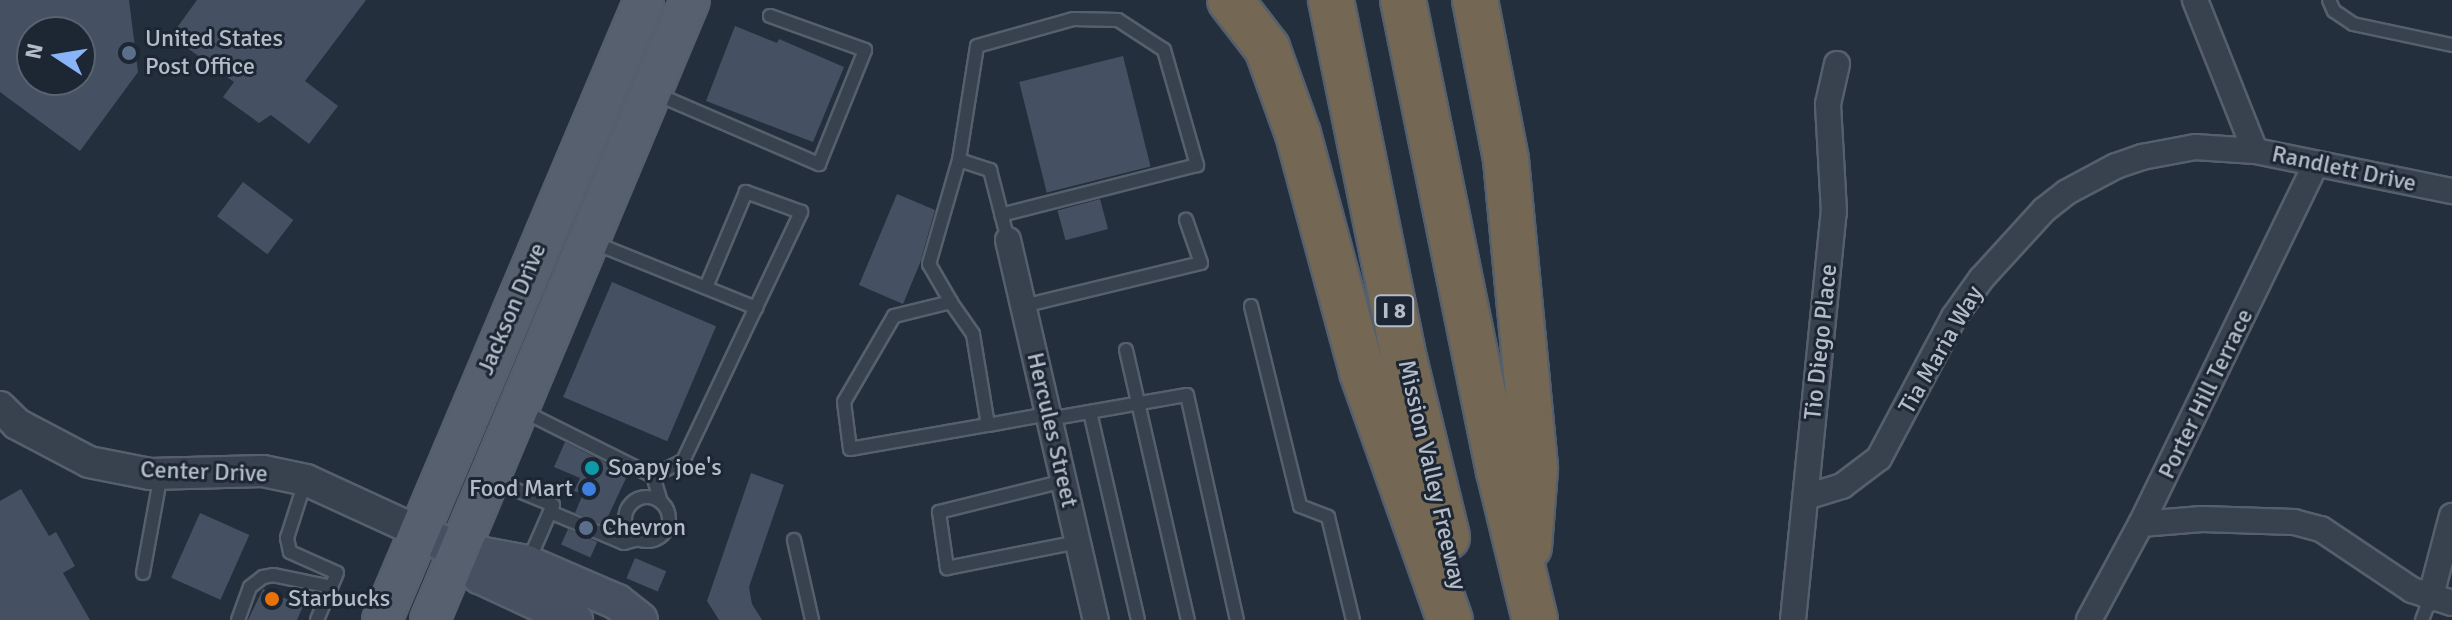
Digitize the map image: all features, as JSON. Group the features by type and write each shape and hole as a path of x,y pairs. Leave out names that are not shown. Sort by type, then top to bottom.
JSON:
{"highway":[{"path":"1230,0 1267,48 1298,134 1362,372 1450,620"},
{"name":"Mission Valley Freeway","path":"1331,0 1405,363 1467,620"},
{"path":"1403,0 1499,471 1531,605"},
{"path":"1475,0 1506,160 1535,469 1531,605"}],"main road":[{"name":"Jackson Drive","path":"382,620 417,531 644,0"},
{"name":"Jackson Drive","path":"430,620 690,0"},
{"path":"673,41 701,0"},
{"path":"589,241 577,234 574,220 600,155 604,94"},
{"name":"Center Drive","path":"417,531 457,550 527,563 617,602 640,620"},
{"name":"Center Drive","path":"457,550 480,576 575,620"}],"street":[{"name":"Randlett Drive","path":"2195,0 2255,151 2452,191"},
{"name":"Tio Diego Place","path":"1793,620 1834,212 1828,104 1837,64"},
{"name":"Tia Maria Way","path":"1806,497 1842,486 1879,458 1954,317 1981,279 2044,210 2091,178 2142,157 2195,147 2255,151"},
{"name":"Porter Hill Terrace","path":"2089,620 2141,524 2316,164"},
{"name":"Hercules Street","path":"1008,240 1096,620"},
{"name":"Center Drive","path":"0,407 17,424 89,462 161,474 263,471 306,480 383,512 417,531"},
{"path":"2141,524 2217,519 2294,522 2321,529 2435,607 2452,516"}],"lane":[{"path":"2329,0 2334,11 2353,24 2452,45"},
{"path":"651,92 819,164 865,50 770,16"},
{"path":"988,425 973,334 929,264 959,160 977,46 1073,19 1118,20 1164,50 1197,165 1001,215"},
{"path":"959,160 990,170 1008,240"},
{"path":"653,476 683,461 801,212 746,192 706,287"},
{"path":"1023,306 1201,263 1186,220"},
{"path":"589,241 756,308"},
{"path":"951,302 894,316 844,402 850,449 1187,395 1237,620"},
{"path":"1251,306 1300,506 1328,517 1353,620"},
{"path":"1126,350 1188,620"},
{"path":"517,408 653,476 669,518 667,527 655,540 638,539 624,543 550,512"},
{"path":"1090,412 1138,620"},
{"path":"143,573 161,474"},
{"path":"487,478 553,505 527,563"},
{"path":"306,480 287,538 290,552 337,573 317,620"},
{"path":"1064,481 939,512 947,568 1078,542"},
{"path":"638,539 626,527 627,509 632,503 646,497 661,502"},
{"path":"794,540 812,620"},
{"path":"238,620 250,587 263,577 273,575 331,587"}],"building":[{"path":"0,0 129,0 138,72 80,151 0,92"},
{"path":"197,0 366,0 305,81 338,106 309,144 271,115 259,123 223,97 234,82 171,36"},
{"path":"735,26 777,43 779,39 844,67 813,142 706,101"},
{"path":"1123,56 1151,167 1047,192 1019,82"},
{"path":"243,182 293,220 267,254 217,216"},
{"path":"897,194 935,210 920,263 903,304 859,285"},
{"path":"1100,199 1108,229 1066,240 1057,210"},
{"path":"612,282 716,326 667,441 563,397"},
{"path":"565,442 628,474 604,525 575,513 583,494 574,491 580,478 554,467"},
{"path":"751,473 784,485 749,587 752,604 762,620 719,620 707,601"},
{"path":"21,489 49,536 56,532 75,566 63,573 90,620 0,620 0,501"},
{"path":"200,513 249,535 220,600 171,578"},
{"path":"568,529 597,542 590,558 561,545"},
{"path":"635,558 666,571 658,592 626,578"},
{"name":"Starbucks","path":"263,589 303,606 297,620 248,620"}],"place":[{"name":"United States Post Office","path":"129,53"},
{"name":"Soapy joe's","path":"592,468"},
{"name":"Food Mart","path":"589,489"},
{"name":"Chevron","path":"586,528"},
{"name":"Starbucks","path":"272,599"}]}
